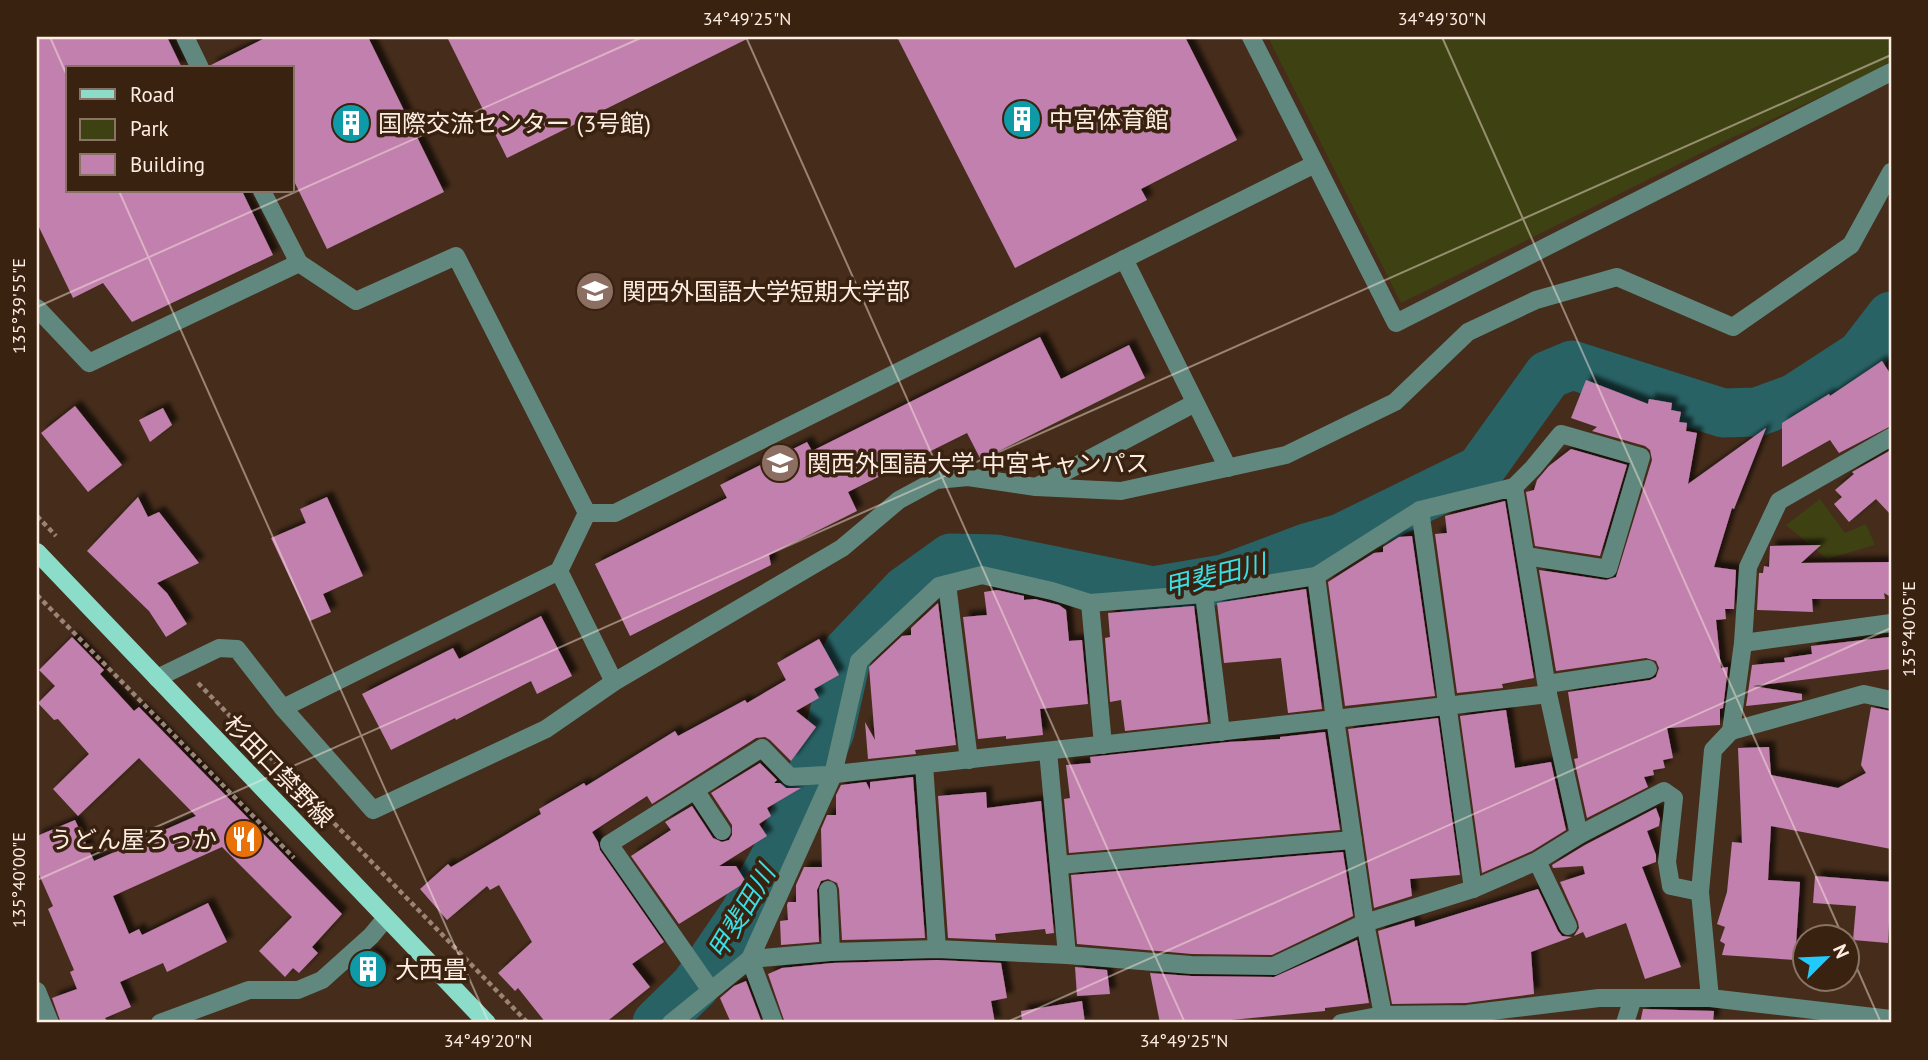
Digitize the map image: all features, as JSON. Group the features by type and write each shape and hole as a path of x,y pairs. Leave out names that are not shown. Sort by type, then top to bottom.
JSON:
{"main road":[{"name":"杉田口禁野線","path":"39,558 486,1023"}],"street":[{"path":"185,37 200,66"},
{"path":"1251,37 1396,323 1891,72"},
{"path":"587,513 615,513 1315,164"},
{"path":"157,678 219,648 237,649 282,708 373,810 547,729 614,682 842,548 899,500 936,480 968,477 1036,487 1121,491 1286,455 1395,402 1468,332 1536,300 1617,277 1733,327 1851,245 1891,172"},
{"path":"263,192 299,263 356,301 456,256 587,513"},
{"path":"1124,259 1228,468"},
{"path":"37,308 89,363 299,263"},
{"path":"1036,487 1195,403"},
{"path":"672,1023 710,988 750,959 829,775 859,661 939,586 982,575 1090,603 1204,594 1316,576 1420,510 1514,487 1561,433 1641,457 1608,569 1526,556"},
{"path":"1731,732 1743,643 1748,567 1779,501 1891,437"},
{"path":"1514,487 1548,689 1579,835"},
{"path":"1420,510 1473,889"},
{"path":"282,708 559,571 587,513"},
{"path":"559,571 614,682"},
{"path":"1316,576 1365,923 1383,1015"},
{"path":"947,584 969,760"},
{"path":"1204,594 1221,732"},
{"path":"1090,603 1103,745"},
{"path":"1743,643 1891,623"},
{"path":"710,988 610,844 762,748 790,777 829,775 1448,706 1648,669"},
{"path":"1710,998 1700,892 1713,750 1731,732 1864,694 1891,700"},
{"path":"1048,751 1067,955"},
{"path":"924,765 937,949"},
{"path":"695,790 722,831"},
{"path":"750,959 831,952 937,949 1067,955 1191,965 1274,966 1365,923 1473,889 1537,861 1579,835 1664,791 1674,798 1667,862 1671,886 1700,892"},
{"path":"1059,865 1353,840"},
{"path":"1537,861 1567,926"},
{"path":"828,890 831,952"},
{"path":"160,1023 249,990 298,990 322,980 371,936 386,918"},
{"path":"750,959 774,1023"},
{"path":"37,991 50,1023"},
{"path":"1341,1023 1383,1015 1435,1018 1600,998 1710,998 1891,1019"},
{"path":"1625,1023 1633,998"}],"path":[{"path":"37,516 56,536"},
{"path":"37,595 295,858"},
{"path":"181,667 528,1023"}],"green space":[{"path":"1268,37 1891,37 1891,60 1877,71 1725,141 1401,303"},
{"path":"1820,499 1845,533 1866,524 1875,545 1827,559 1786,525"}],"building":[{"path":"37,37 167,37 181,66 66,66 66,192 242,192 273,255 132,322 103,283 73,298 37,223"},
{"name":"国際交流センター (3号館)","path":"267,37 368,37 444,192 327,249 294,181 294,66 211,65"},
{"path":"447,37 751,37 507,158"},
{"name":"中宮体育館","path":"897,37 1185,37 1237,140 1141,189 1147,200 1015,268"},
{"path":"1040,337 1061,379 1129,345 1145,378 981,460 967,433 848,492 857,511 769,555 771,565 630,636 595,564 727,498 720,485 807,442 812,451"},
{"path":"1882,361 1891,375 1891,426 1839,453 1830,440 1782,467 1782,423 1829,394 1830,396"},
{"path":"1586,380 1648,404 1649,399 1672,403 1671,410 1681,412 1679,422 1687,423 1686,431 1697,433 1688,484 1766,428 1734,509 1732,508 1714,567 1736,570 1734,609 1725,609 1726,619 1716,620 1721,668 1728,667 1723,708 1720,709 1720,725 1667,728 1673,758 1663,760 1665,768 1653,770 1654,775 1644,777 1648,787 1587,818 1574,759 1578,758 1568,692 1650,680 1656,677 1659,668 1656,661 1646,658 1556,671 1539,570 1606,580 1616,577 1652,460 1650,450 1645,446 1592,431 1597,427 1571,418"},
{"path":"75,406 122,465 88,492 41,433"},
{"path":"163,408 172,425 150,442 139,420"},
{"path":"1571,449 1627,465 1600,556 1535,546 1526,492 1534,490 1537,480 1549,466"},
{"path":"1891,450 1891,515 1876,499 1849,522 1834,504 1842,497 1835,490 1854,474 1852,472"},
{"path":"138,497 148,517 159,512 199,563 157,583 167,593 187,624 166,637 149,611 87,551"},
{"path":"327,497 363,576 323,594 331,612 310,621 271,538 306,523 300,509"},
{"path":"1505,501 1534,678 1502,684 1503,688 1457,693 1435,534 1447,533 1445,516"},
{"path":"1412,536 1435,696 1345,706 1328,582 1374,553 1383,552 1383,547 1399,537"},
{"path":"1821,545 1801,563 1891,562 1891,597 1884,593 1885,599 1812,599 1813,612 1757,610 1759,573 1763,573 1764,566 1769,567 1770,546"},
{"path":"1306,589 1322,709 1288,713 1281,658 1224,663 1217,603"},
{"path":"997,590 1024,596 1024,600 1035,599 1059,605 1066,610 1069,641 1082,640 1088,704 1040,709 1043,735 978,739 963,617 987,615 984,592"},
{"path":"938,603 956,745 915,750 916,754 868,759 865,722 875,740 869,667 902,636 911,635 911,628"},
{"path":"1194,606 1208,722 1125,731 1121,700 1110,702 1105,638 1110,637 1108,613"},
{"path":"541,616 572,676 537,694 531,681 391,750 362,694 453,648 459,659"},
{"path":"72,637 104,670 100,674 134,711 139,707 342,914 312,947 318,953 299,973 293,968 285,977 259,951 292,917 222,847 113,896 129,934 139,929 142,935 208,903 227,942 167,972 163,963 120,982 131,1007 105,1018 108,1023 61,1023 52,998 77,989 70,972 74,970 48,909 53,906 37,870 37,836 75,820 94,861 196,816 139,758 78,816 53,789 89,754 58,719 54,720 38,703 55,686 39,670"},
{"path":"1889,637 1891,669 1753,686 1802,694 1802,700 1746,706 1752,665 1785,662 1784,658 1812,654 1811,646"},
{"path":"819,639 839,675 814,689 819,698 796,711 816,727 791,761 770,740 765,737 756,738 652,804 647,796 592,832 600,850 664,942 632,964 650,987 605,1023 546,1023 518,988 515,991 498,973 532,942 499,885 490,890 487,886 447,920 420,889 448,864 451,867 541,814 539,809 584,783 586,786 675,731 678,736 745,700 747,703 786,680 777,663"},
{"path":"1871,707 1891,711 1891,849 1771,826 1768,880 1800,882 1797,923 1792,923 1792,960 1722,955 1725,944 1720,941 1725,927 1717,924 1727,892 1732,842 1742,843 1738,748 1769,747 1771,775 1838,788 1866,773 1861,765"},
{"path":"1506,710 1515,768 1551,762 1566,830 1532,851 1482,873 1460,716"},
{"path":"1438,718 1460,875 1410,879 1412,896 1374,908 1348,729"},
{"path":"1325,732 1340,830 1069,853 1064,799 1070,798 1066,765 1091,763 1090,757 1280,739"},
{"path":"760,763 777,780 774,783 780,783 786,788 801,788 767,808 771,816 759,824 767,836 719,866 736,866 746,882 679,924 631,856 671,830 665,822 692,806 713,838 722,842 729,840 732,825 711,793"},
{"path":"913,777 925,938 842,940 839,889 837,883 828,879 821,881 817,890 819,942 781,945 780,921 788,920 788,902 796,902 796,885 804,867 822,867 821,829 827,815 836,815 836,795 841,785 866,782 870,790 870,782"},
{"path":"986,792 987,808 1041,801 1054,933 1046,934 1045,929 995,934 996,940 948,938 938,796"},
{"path":"1656,808 1660,819 1659,826 1647,831 1656,862 1642,867 1681,967 1645,979 1626,923 1586,938 1583,932 1574,936 1579,928 1578,922 1560,882 1585,874 1583,866 1553,868 1552,865"},
{"path":"1343,852 1353,916 1272,955 1192,954 1077,944 1071,875"},
{"path":"1815,876 1891,882 1888,943 1862,941 1862,923 1854,923 1856,906 1813,903"},
{"path":"1538,889 1558,931 1562,936 1572,937 1531,952 1534,994 1466,1003 1392,1004 1378,931 1414,920 1415,927"},
{"path":"1357,940 1369,1003 1325,1008 1325,1011 1199,1023 1160,1023 1150,973 1274,977"},
{"name":"大西畳","path":"371,951 387,966 366,989 349,972"},
{"path":"937,960 1001,963 1007,998 991,1001 995,1023 785,1023 768,974 782,968 832,963"},
{"path":"1075,967 1107,970 1110,994 1077,996"},
{"path":"746,981 762,1023 731,1023 720,998 734,986"},
{"path":"1082,1001 1085,1023 1022,1023 1021,1011"},
{"path":"1643,1009 1714,1011 1713,1023 1640,1023"}],"waterway":[{"name":"甲斐田川","path":"657,1023 695,986 744,914 783,843 830,731 848,651 905,591 951,558 996,559 1153,591 1224,579 1341,538 1480,470 1548,375 1572,365 1723,413 1757,412 1795,398 1861,355 1891,316"}],"place":[{"name":"中宮体育館","path":"1022,119"},
{"name":"国際交流センター (3号館)","path":"351,123"},
{"name":"関西外国語大学短期大学部","path":"595,291"},
{"name":"関西外国語大学 中宮キャンパス","path":"780,463"},
{"name":"うどん屋ろっか","path":"244,839"},
{"name":"大西畳","path":"368,969"}]}
